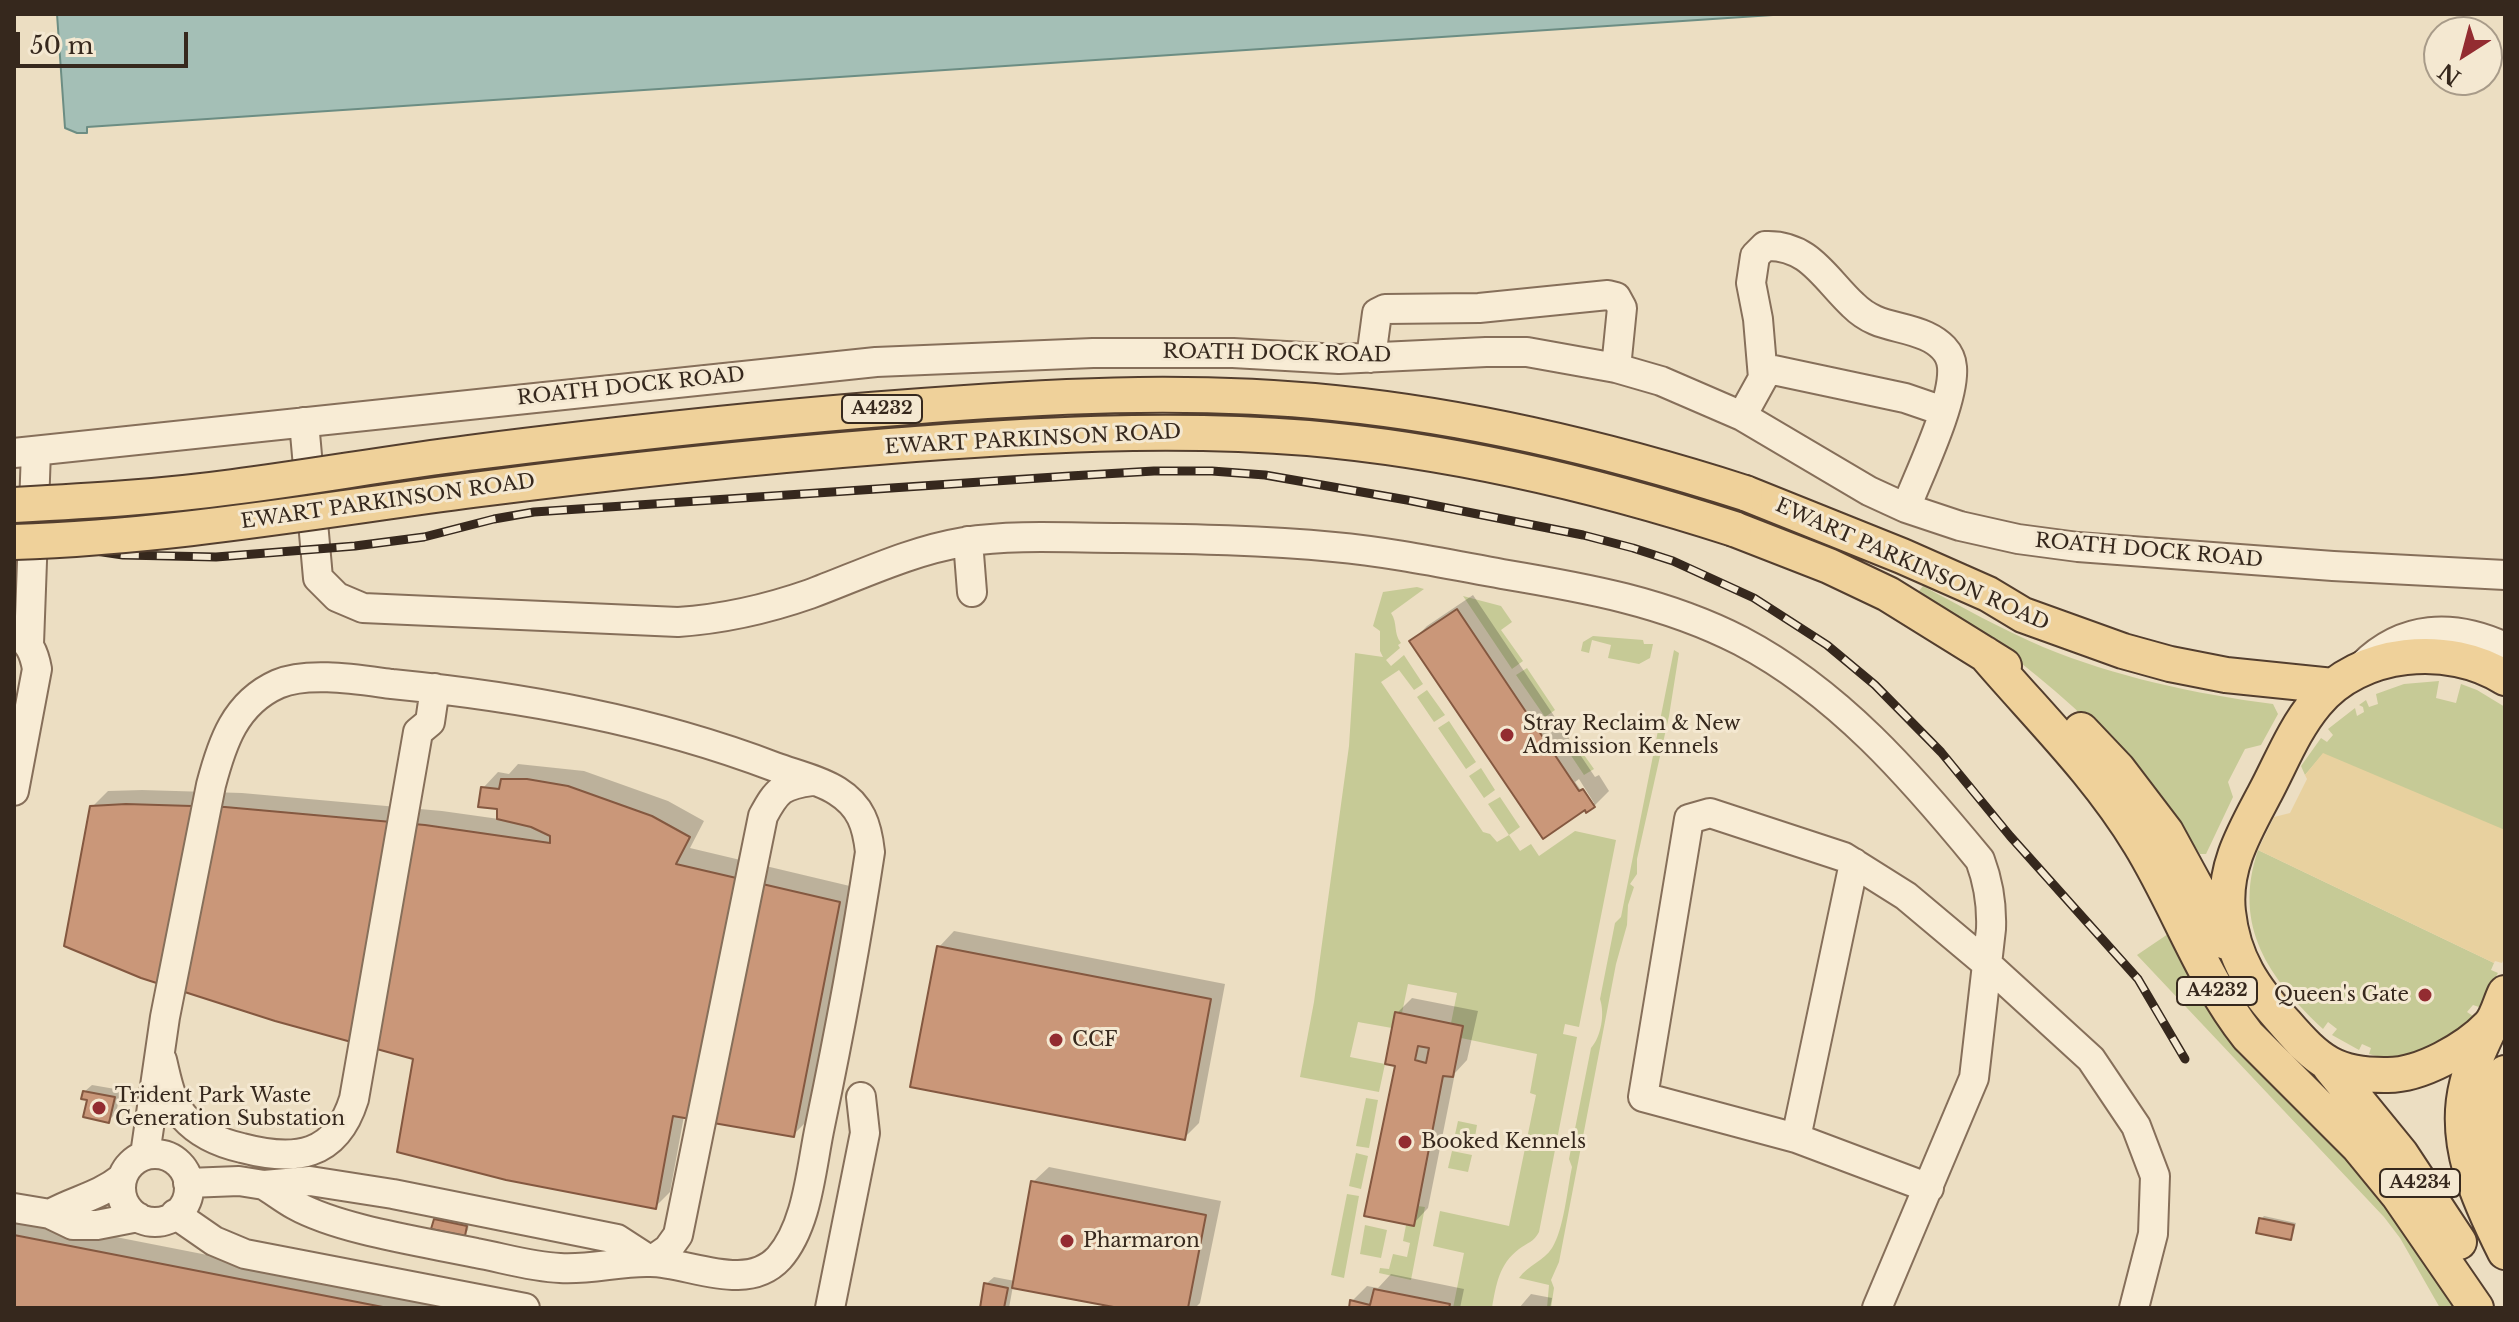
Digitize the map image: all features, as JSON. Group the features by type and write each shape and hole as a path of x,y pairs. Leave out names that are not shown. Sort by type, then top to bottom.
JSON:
{"main road":[{"name":"EWART PARKINSON ROAD","path":"14,505 143,498 466,453 710,424 1001,400 1210,395 1334,403 1455,420 1582,445 1745,493 1988,594 2023,615 2123,651 2170,664 2226,675 2344,679"},
{"name":"EWART PARKINSON ROAD","path":"14,542 160,532 512,485 749,458 1002,437 1123,432 1253,435 1439,455 1587,485 1734,529 1817,561 1888,594 2032,683 2118,769 2166,832 2243,971"},
{"name":"A4232","path":"1985,654 2112,801 2161,880 2216,991 2236,1020 2358,1146 2415,1217 2476,1308"},
{"path":"2505,678 2463,660 2399,657 2344,679 2315,703 2236,849 2231,865 2228,911 2231,933 2243,971 2294,1034 2330,1067 2378,1075 2408,1072 2443,1059 2498,1020 2505,993"},
{"name":"A4234","path":"2498,1020 2466,1086 2465,1150 2470,1172 2505,1252"},
{"name":"A4234","path":"2330,1067 2401,1154 2456,1236 2497,1308"},
{"path":"2505,1073 2495,1096 2490,1126 2505,1198"}],"street":[{"path":"1742,416 1763,378 1764,368 1751,283 1752,267 1755,256 1765,246 1780,246 1822,269 1865,316 1883,325 1924,335 1946,350 1952,366 1943,411 1906,508"},
{"path":"1371,358 1377,313 1385,309 1479,308 1608,295 1616,297 1622,308 1616,368"},
{"name":"ROATH DOCK ROAD","path":"25,452 876,362 1163,352 1339,359 1503,351 1564,357 1661,381 1742,416 1869,491 1906,508 2018,539 2078,547 2333,566 2505,575"},
{"path":"1764,368 1905,398 1943,411"},
{"path":"304,422 318,578 337,597 363,608 698,621 784,602 895,560 968,541 1159,539 1334,547 1603,591 1685,615 1742,641 1819,692 1882,748 1980,860 1987,879 1992,904 1974,1078 1877,1308"},
{"path":"14,791 37,669 35,655 21,638 25,452"},
{"path":"968,541 972,592"},
{"path":"2344,679 2389,643 2424,632 2481,638 2505,647"},
{"path":"145,1155 160,1052 220,751 244,707 262,692 282,682 312,678 435,688 571,709 670,732 752,758 837,790 858,811 868,828 870,852 825,1101 794,1236 778,1259 765,1269 738,1275 651,1261 593,1269 556,1268 402,1238 330,1219 297,1206 264,1185"},
{"path":"160,1052 170,1094 184,1116 208,1137 273,1156 296,1155 320,1147 338,1133 350,1114 354,1099 418,732 430,722 435,688"},
{"path":"651,1261 668,1249 678,1235 763,816 775,794 790,784 812,781"},
{"path":"1929,1188 1796,1138 1643,1097 1689,819 1710,813 1844,857 1906,896 1987,964 2091,1059 2136,1126 2155,1176 2153,1234 2134,1308"},
{"path":"1796,1138 1854,863"},
{"path":"830,1308 865,1133 861,1097"},
{"path":"14,1208 50,1214 73,1225 83,1226 138,1217 160,1221 175,1214 186,1202 188,1183 177,1161 167,1156 145,1155 127,1168 122,1178 123,1200 138,1217"},
{"path":"50,1214 89,1199 122,1178"},
{"path":"188,1183 239,1181 264,1185 310,1181 407,1197 617,1239 651,1261"},
{"path":"175,1214 214,1241 245,1254 525,1308"}],"green space":[{"path":"1923,586 2027,640 2071,658 2127,676 2273,704 2278,714 2261,745 2245,749 2228,782 2233,797 2206,854 2200,854 2172,814 2109,741 1999,646 1919,591"},
{"path":"1417,587 1424,589 1391,613 1401,643 1398,645 1400,648 1386,660 1391,666 1404,655 1423,684 1414,690 1399,670 1381,682 1483,832 1490,834 1497,842 1509,835 1520,851 1531,844 1539,856 1575,831 1616,840 1579,1027 1565,1024 1563,1034 1577,1037 1539,1232 1507,1261 1497,1283 1492,1308 1453,1308 1464,1253 1433,1246 1440,1211 1509,1226 1536,1095 1530,1093 1537,1054 1461,1038 1463,1026 1451,1023 1457,993 1408,984 1402,1013 1392,1028 1358,1022 1350,1057 1385,1064 1379,1092 1300,1077 1314,1002 1349,746 1355,653 1383,657 1380,631 1373,626 1383,592"},
{"path":"1463,596 1501,606 1512,622 1501,630 1523,661 1512,669"},
{"path":"1593,636 1643,640 1644,644 1653,644 1650,658 1639,664 1608,658 1611,645 1592,640 1589,653 1581,651 1583,642"},
{"path":"1674,650 1679,653 1669,716 1637,859 1637,874 1630,884 1634,887 1628,905 1627,925 1616,964 1559,1262 1551,1280 1554,1288 1551,1308 1547,1308 1549,1285 1519,1278 1549,1252 1562,1220 1572,1167 1569,1159 1591,1048 1601,1025 1600,999 1615,923 1621,917"},
{"path":"1527,668 1555,710 1545,717 1516,675"},
{"path":"2439,681 2436,698 2456,703 2461,684 2505,707 2505,836 2323,754 2305,775 2301,766 2321,738 2327,742 2333,735 2328,729 2355,708 2357,716 2364,712 2359,705 2366,700 2369,707 2378,704 2376,694 2404,684"},
{"path":"1427,690 1445,715 1434,722 1417,697"},
{"path":"1449,721 1476,762 1466,769 1438,728"},
{"path":"1577,745 1594,769 1584,775 1568,751"},
{"path":"1481,768 1495,790 1484,798 1469,776"},
{"path":"1500,797 1520,827 1509,835 1488,804"},
{"path":"2258,850 2494,963 2491,970 2498,973 2479,1007 2473,1005 2467,1012 2473,1016 2451,1035 2426,1050 2398,1057 2369,1054 2371,1048 2362,1044 2359,1050 2332,1035 2337,1029 2328,1022 2323,1029 2286,990 2260,949 2250,903 2251,878"},
{"path":"2168,934 2202,1002 2238,1053 2336,1146 2454,1290 2465,1308 2440,1308 2400,1238 2384,1217 2137,955"},
{"path":"1366,1098 1378,1100 1369,1148 1356,1146"},
{"path":"1458,1121 1477,1125 1474,1143 1454,1139"},
{"path":"1452,1151 1472,1155 1468,1172 1448,1168"},
{"path":"1356,1153 1368,1156 1361,1189 1349,1186"},
{"path":"1347,1194 1359,1196 1344,1278 1331,1275"},
{"path":"1418,1206 1425,1207 1411,1280 1379,1273 1380,1268 1389,1269 1393,1254 1407,1257 1410,1243 1403,1241 1406,1225 1414,1226"},
{"path":"1365,1225 1387,1230 1381,1258 1360,1254"}],"sand":[{"path":"2323,753 2505,830 2505,956 2502,963 2494,963 2258,850 2274,817 2290,813 2307,779 2305,775"}],"water":[{"path":"57,14 1788,14 87,127 87,133 77,133 65,128"}],"building":[{"name":"Stray Reclaim & New Admission Kennels","path":"1457,609 1579,791 1583,789 1595,807 1586,813 1585,810 1543,839 1409,641"},
{"path":"501,779 527,779 568,786 652,816 690,837 676,864 840,902 794,1137 673,1116 656,1209 506,1180 397,1152 413,1059 275,1021 141,978 64,946 90,806 225,807 425,825 550,843 550,836 531,827 497,819 497,809 478,807 481,787 499,789"},
{"path":"937,946 1211,999 1185,1140 910,1087"},
{"name":"Booked Kennels","path":"1395,1012 1463,1026 1453,1077 1443,1076 1414,1226 1364,1216 1395,1066 1385,1064","holes":["1418,1046 1429,1048 1426,1063 1415,1060"]},
{"name":"Trident Park Waste Generation Substation","path":"83,1091 115,1097 109,1123 83,1117 87,1100 81,1099"},
{"path":"1031,1181 1206,1215 1188,1308 1119,1308 1012,1288"},
{"path":"2259,1218 2294,1225 2291,1240 2256,1233"},
{"path":"434,1219 467,1226 465,1236 431,1229"},
{"path":"14,1235 388,1308 14,1308"},
{"path":"984,1283 1008,1288 1004,1308 980,1308"},
{"path":"1374,1289 1450,1304 1449,1308 1349,1308 1350,1300 1370,1305"}],"railway":[{"path":"14,539 123,555 216,557 424,537 534,512 1154,471 1265,475 1583,535 1673,561 1754,598 1827,645 1875,685 1941,752 2010,836 2138,979 2185,1059"}],"place":[{"name":"Stray Reclaim & New Admission Kennels","path":"1507,735"},
{"name":"Queen's Gate","path":"2425,995"},
{"name":"CCF","path":"1056,1040"},
{"name":"Trident Park Waste Generation Substation","path":"99,1108"},
{"name":"Booked Kennels","path":"1405,1142"},
{"name":"Pharmaron","path":"1067,1241"}]}
